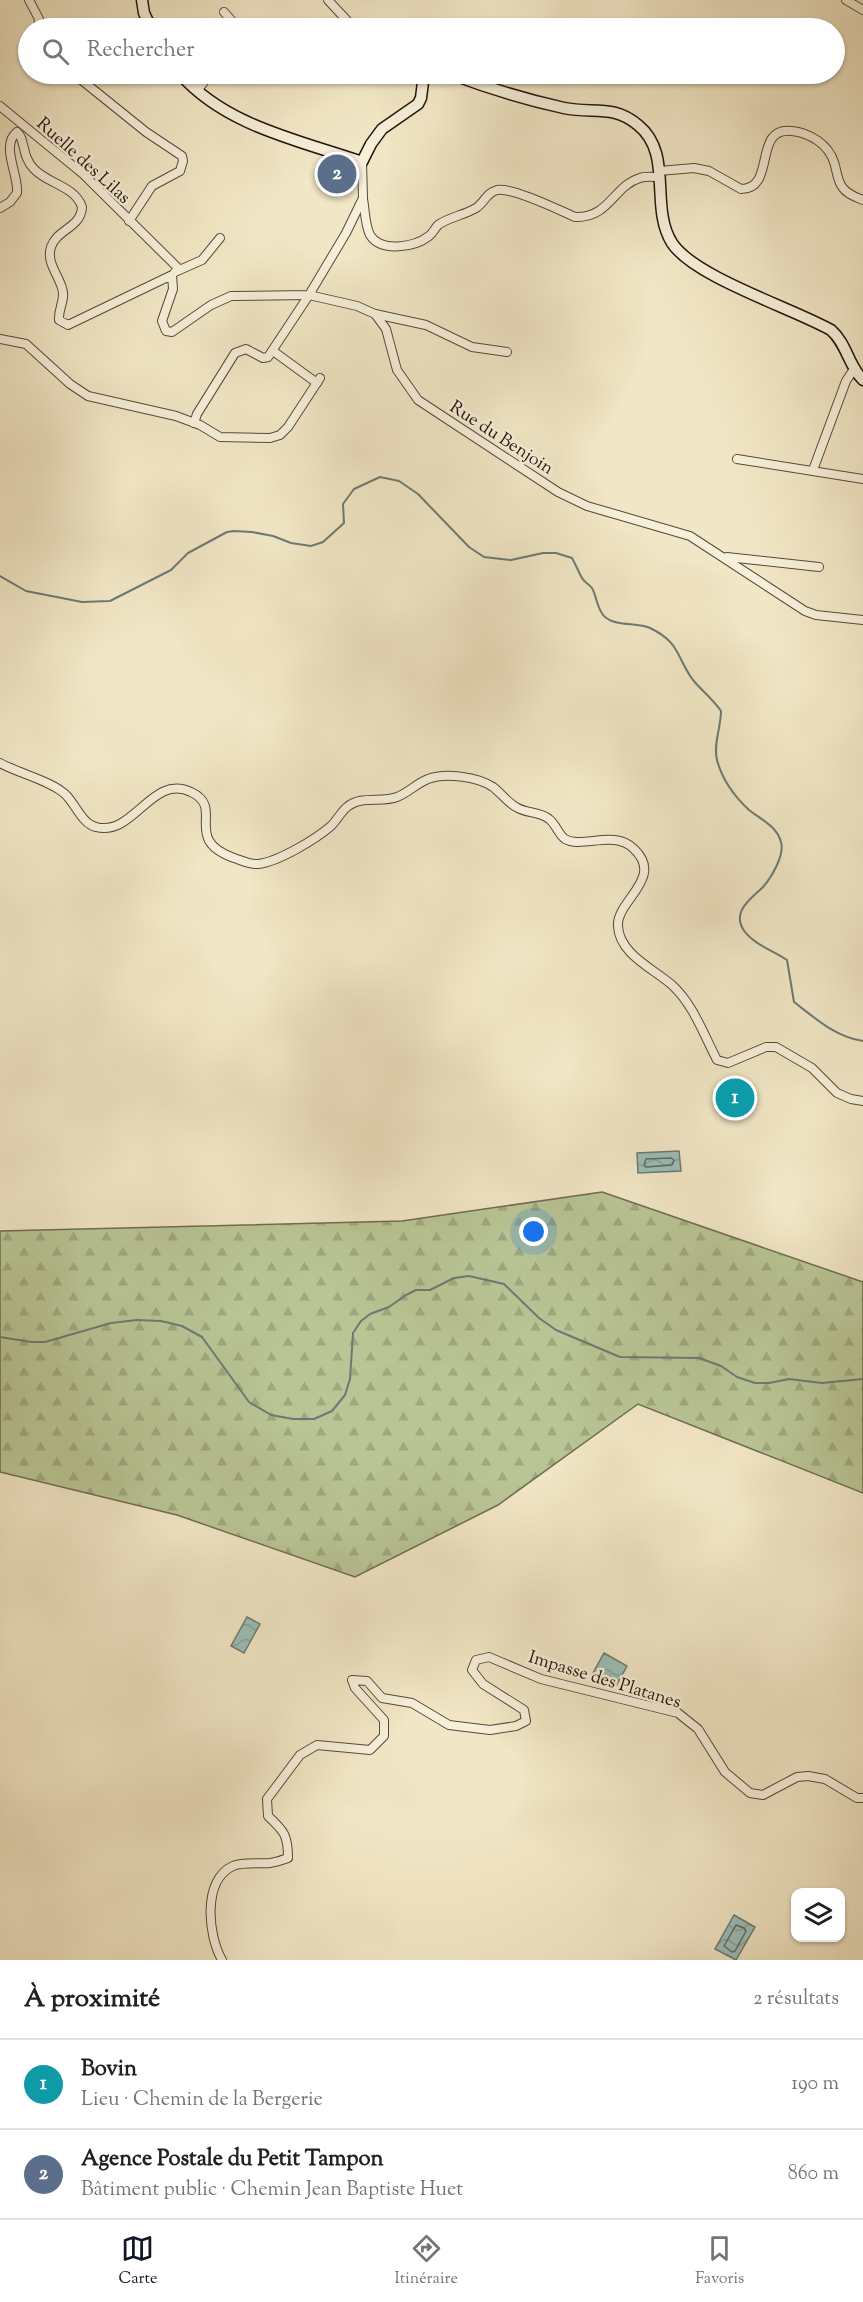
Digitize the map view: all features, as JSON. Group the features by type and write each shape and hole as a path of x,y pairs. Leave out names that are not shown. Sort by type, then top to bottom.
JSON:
{"street":[{"path":"29,0 38,18"},
{"path":"142,0 146,18"},
{"path":"328,0 345,18"},
{"path":"846,0 863,10"},
{"path":"224,12 229,18"},
{"name":"Ruelle des Lilas","path":"86,84 146,132 176,151 183,161 180,171 152,186 129,221"},
{"path":"190,84 230,115 266,130 362,162"},
{"path":"197,91 202,84"},
{"path":"423,84 418,104 382,129 362,162 363,198 370,235 375,241 389,246 423,240 432,234 438,225 475,209 490,193 496,190 511,191 576,217 585,217 599,212 629,183 641,177 702,169 741,189 747,189 752,187 761,175 769,140 773,135 787,130 808,135 828,150 843,188 852,196 863,200"},
{"path":"485,84 566,108 613,111 625,116 650,137 656,148 662,220 666,232 680,253 690,262 730,283 831,330 843,344 854,369 863,380"},
{"name":"Ruelle des Lilas","path":"0,106 83,174 179,269"},
{"name":"Ruelle des Lilas","path":"0,208 10,202 16,193 10,147 12,137 17,132 18,121"},
{"path":"17,132 21,137 24,156 32,167 73,194 82,207 78,220 53,243 50,252 51,264 64,294 64,300 58,313 61,322 68,325 172,275 179,269 202,260 220,238"},
{"path":"194,423 196,414 235,353 246,349 263,358 268,357 273,351 346,233 363,198"},
{"path":"172,275 173,289 162,321 168,332 178,329 211,305 231,296 309,295 357,306 375,314 426,325 472,347 507,352"},
{"name":"Rue du Benjoin","path":"375,314 386,329 397,370 410,390 428,408 572,499 587,506 690,536 805,611 816,615 863,620"},
{"path":"0,339 26,344 70,384 88,396 176,416 220,437 270,438 280,435 288,428 318,381 273,351"},
{"path":"813,470 846,381 854,369"},
{"path":"737,459 863,479"},
{"name":"Rue du Benjoin","path":"725,557 819,567"},
{"path":"0,763 63,792 87,823 98,828 118,824 130,818 147,802 165,790 178,788 190,791 205,804 206,834 213,848 255,865 270,862 329,828 349,805 356,802 386,800 399,796 429,778 445,776 487,783 514,807 526,813 544,816 552,821 561,836 568,840 614,840 633,847 643,864 643,874 638,889 620,914 617,924 619,936 632,954 673,986 699,1024 717,1060 728,1063 766,1047 776,1047 812,1068 837,1093 863,1101"},
{"name":"Impasse des Platanes","path":"222,1960 218,1953 208,1908 218,1879 233,1866 274,1863 288,1858 285,1833 268,1815 267,1799 300,1755 317,1745 370,1750 384,1736 384,1720 355,1688 352,1680 367,1681 382,1698 412,1703 449,1725 490,1730 516,1726 526,1721 524,1710 483,1684 472,1670 476,1660 489,1656 541,1679 678,1713 698,1729 725,1772 750,1793 763,1795 797,1777 808,1776 825,1779 856,1798 863,1798"}],"green space":[{"path":"602,1192 863,1282 863,1493 638,1404 498,1505 355,1577 177,1515 0,1472 0,1231 402,1221"}],"water":[{"path":"679,1151 681,1171 638,1173 637,1153"},
{"path":"247,1617 260,1624 244,1653 231,1646"},
{"path":"604,1653 627,1666 616,1686 593,1673"},
{"path":"734,1915 755,1927 736,1960 715,1949"}],"waterway":[{"path":"0,576 26,591 82,602 110,601 171,570 188,553 227,532 252,532 311,546 323,542 344,523 343,504 354,489 380,477 399,481 418,494 469,547 484,557 511,560 543,553 556,553 572,558 583,579 592,588 600,611 605,617 615,622 650,628 667,639 677,651 693,680 721,711 716,754 722,774 744,805 776,832 782,847 779,860 770,878 744,906 740,918 741,925 754,941 787,960 794,1002 834,1031 863,1041"},
{"path":"0,1337 45,1342 111,1323 137,1320 161,1321 182,1326 202,1337 249,1402 271,1415 293,1419 314,1419 332,1411 345,1395 350,1379 353,1333 361,1321 416,1290 430,1290 454,1278 469,1276 504,1284 539,1318 556,1330 620,1357 699,1358 721,1366 737,1377 755,1383 789,1379 822,1383 863,1379"}],"place":[{"name":"Agence Postale du Petit Tampon","path":"337,174"},
{"name":"Bovin","path":"735,1098"}]}
